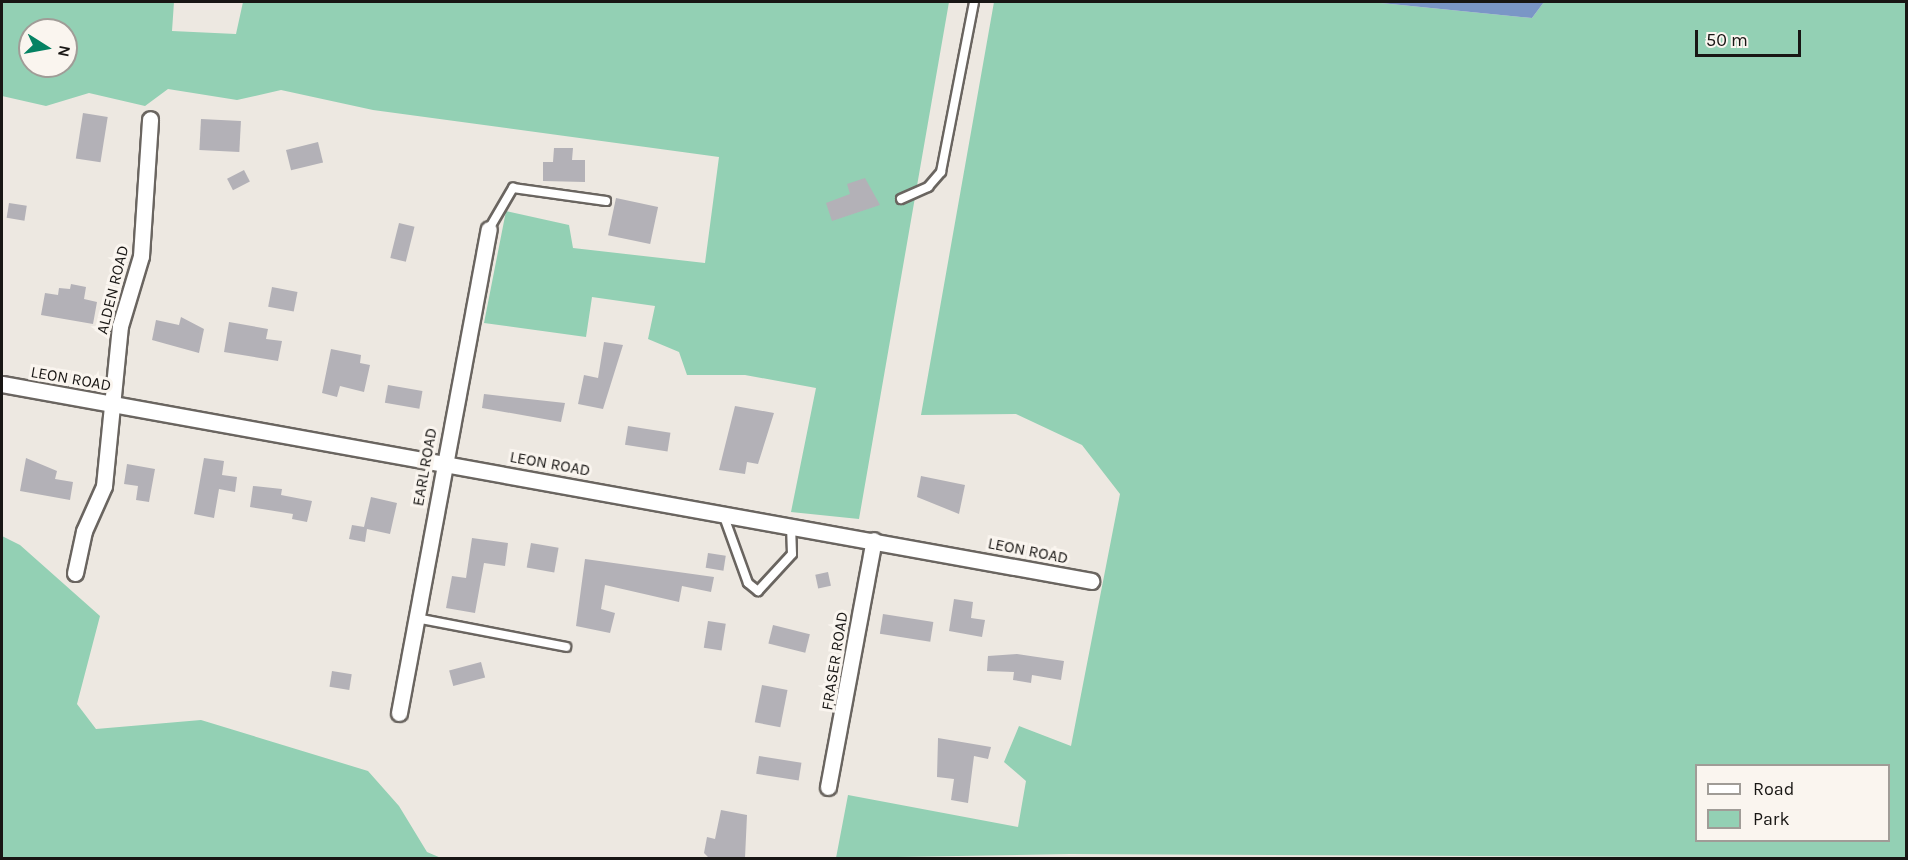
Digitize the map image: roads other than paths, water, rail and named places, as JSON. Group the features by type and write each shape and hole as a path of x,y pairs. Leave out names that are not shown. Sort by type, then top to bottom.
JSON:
{"street":[{"name":"ALDEN ROAD","path":"75,573 84,531 105,486 120,326 141,256 150,118"},
{"name":"EARL ROAD","path":"399,713 489,229"},
{"name":"LEON ROAD","path":"2,384 1091,581"},
{"name":"FRASER ROAD","path":"828,786 874,540"}],"lane":[{"path":"901,199 928,187 941,172 974,2"},
{"path":"489,229 513,189 606,201"},
{"path":"723,514 748,583 758,591 792,554 791,527"},
{"path":"416,618 566,647"}],"water":[{"path":"1371,2 1544,2 1532,18"}]}
